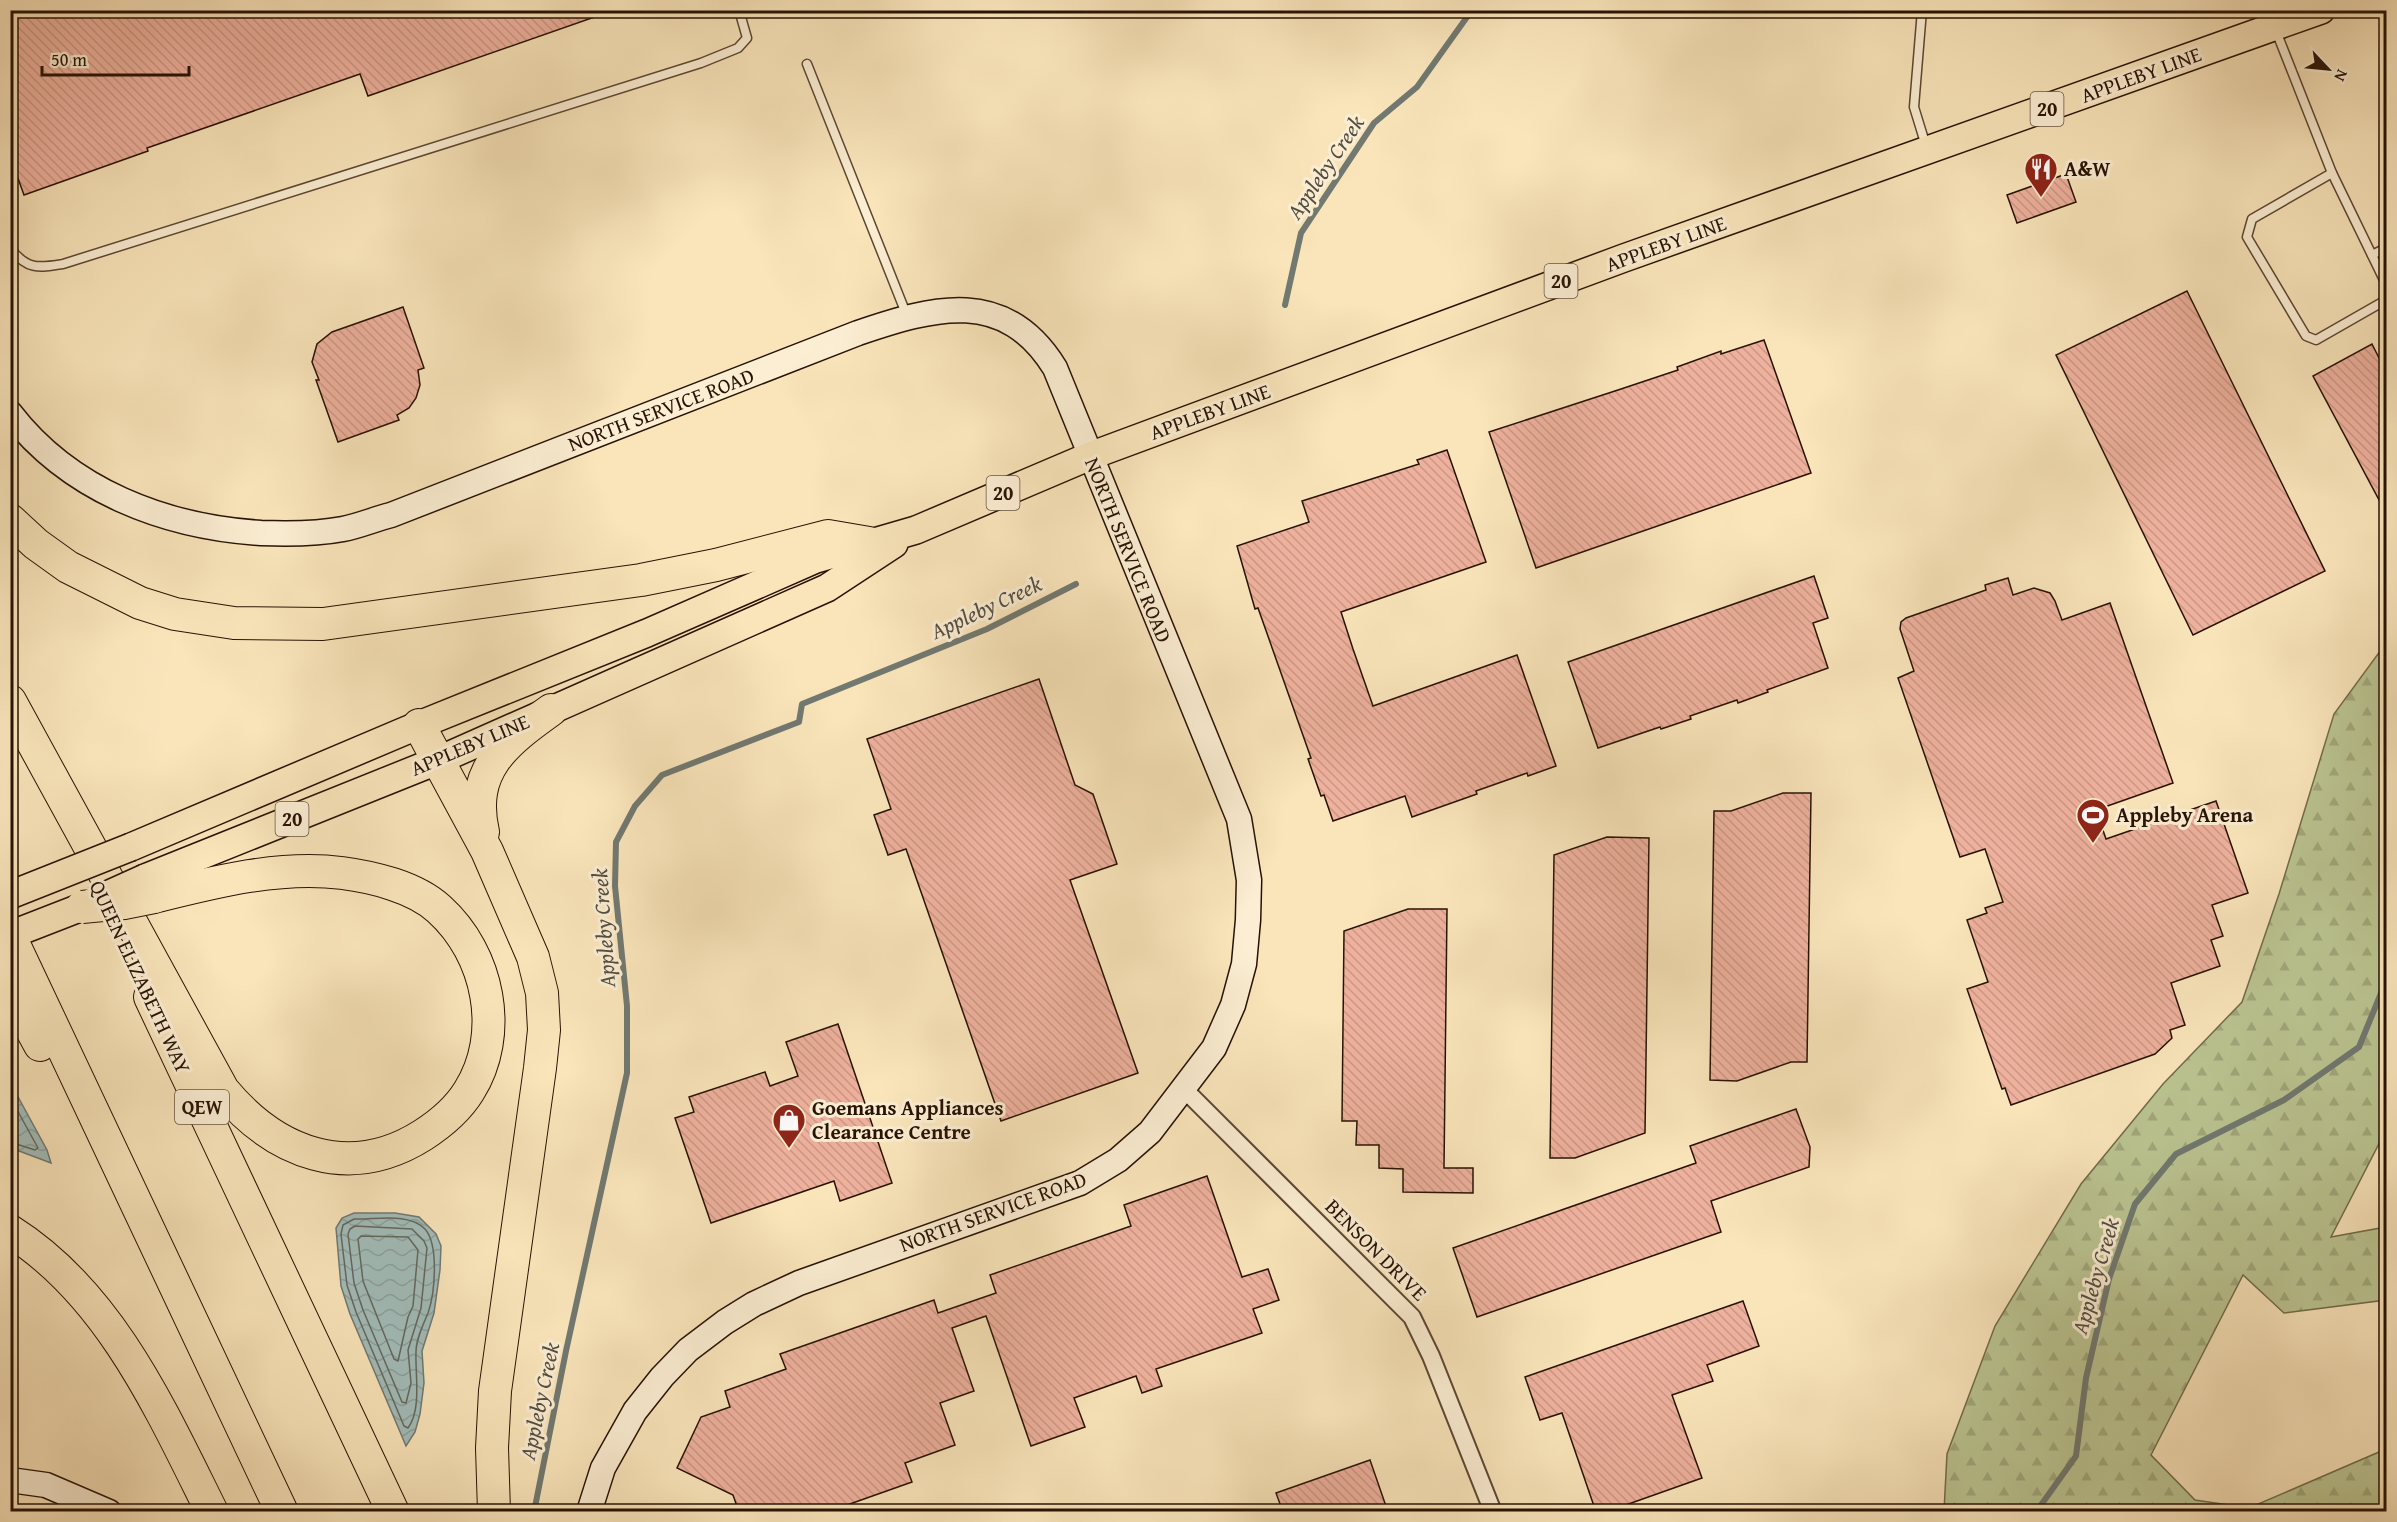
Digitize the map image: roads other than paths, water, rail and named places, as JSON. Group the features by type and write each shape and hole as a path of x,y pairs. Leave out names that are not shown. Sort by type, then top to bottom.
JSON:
{"highway":[{"path":"10,520 36,544 68,567 140,603 175,614 245,623 323,624 641,580 716,565 828,536 869,543"},
{"path":"10,701 223,1090 240,1111 260,1128 303,1150 325,1156 347,1158 393,1151 434,1127 468,1092 480,1069 487,1045 489,1020 486,992 476,962 462,934 438,908 418,895 366,877 319,871 203,885 150,887 124,903 82,907"},
{"name":"QUEEN ELIZABETH WAY","path":"10,701 393,1512"},
{"path":"487,851 479,814 482,784 488,769 516,736 551,710"},
{"path":"419,725 487,851 533,957 542,993 544,1030 540,1068 495,1391 492,1448 494,1512"},
{"path":"10,936 282,1512"},
{"path":"10,990 55,1072 110,1146"},
{"path":"10,1231 73,1282 109,1329 152,1392 212,1512"}],"main road":[{"name":"APPLEBY LINE","path":"10,896 419,725 647,633 816,559 916,530 1090,456 1613,262 2321,10"},
{"name":"APPLEBY LINE","path":"150,887 827,588 916,530"},
{"path":"10,936 82,907"}],"street":[{"name":"NORTH SERVICE ROAD","path":"10,412 29,437 87,483 121,500 177,521 225,531 286,534 343,529 391,514 849,336 907,316 958,309 1004,319 1024,331 1042,348 1055,368 1239,819 1249,880 1248,920 1244,964 1233,1005 1214,1048 1184,1089 1150,1132 1118,1160 1080,1183 799,1283 754,1304 725,1322 688,1350 662,1377 635,1411 603,1468 589,1512"},
{"name":"BENSON DRIVE","path":"1184,1089 1412,1317 1431,1356 1493,1512"},
{"path":"10,1480 46,1485 109,1512"}],"lane":[{"path":"10,248 18,257 38,268 63,264 701,63 738,48 747,38 739,10"},
{"path":"1922,10 1914,107 1927,152"},
{"path":"2274,28 2332,173 2386,285"},
{"path":"807,63 907,316"},
{"path":"2332,173 2252,219 2247,237 2306,336 2316,340 2386,300"},
{"path":"2372,255 2386,248"}],"water":[{"path":"11,1084 47,1150 51,1163 11,1148"},
{"path":"354,1213 395,1213 419,1217 436,1234 441,1246 434,1313 422,1351 424,1383 420,1414 415,1432 406,1446 350,1314 341,1286 336,1228 342,1218"}],"waterway":[{"name":"Appleby Creek","path":"1285,305 1301,233 1374,123 1417,87 1472,10"},
{"name":"Appleby Creek","path":"534,1512 566,1351 627,1073 627,1006 615,886 616,842 635,806 662,775 799,722 802,704 987,629 1076,584"},
{"name":"Appleby Creek","path":"2036,1512 2076,1456 2086,1378 2109,1279 2135,1204 2176,1154 2284,1100 2359,1047 2386,981"}],"place":[{"name":"A&W","path":"2041,198"},
{"name":"Appleby Arena","path":"2093,844"},
{"name":"Goemans Appliances Clearance Centre","path":"789,1149"}]}
